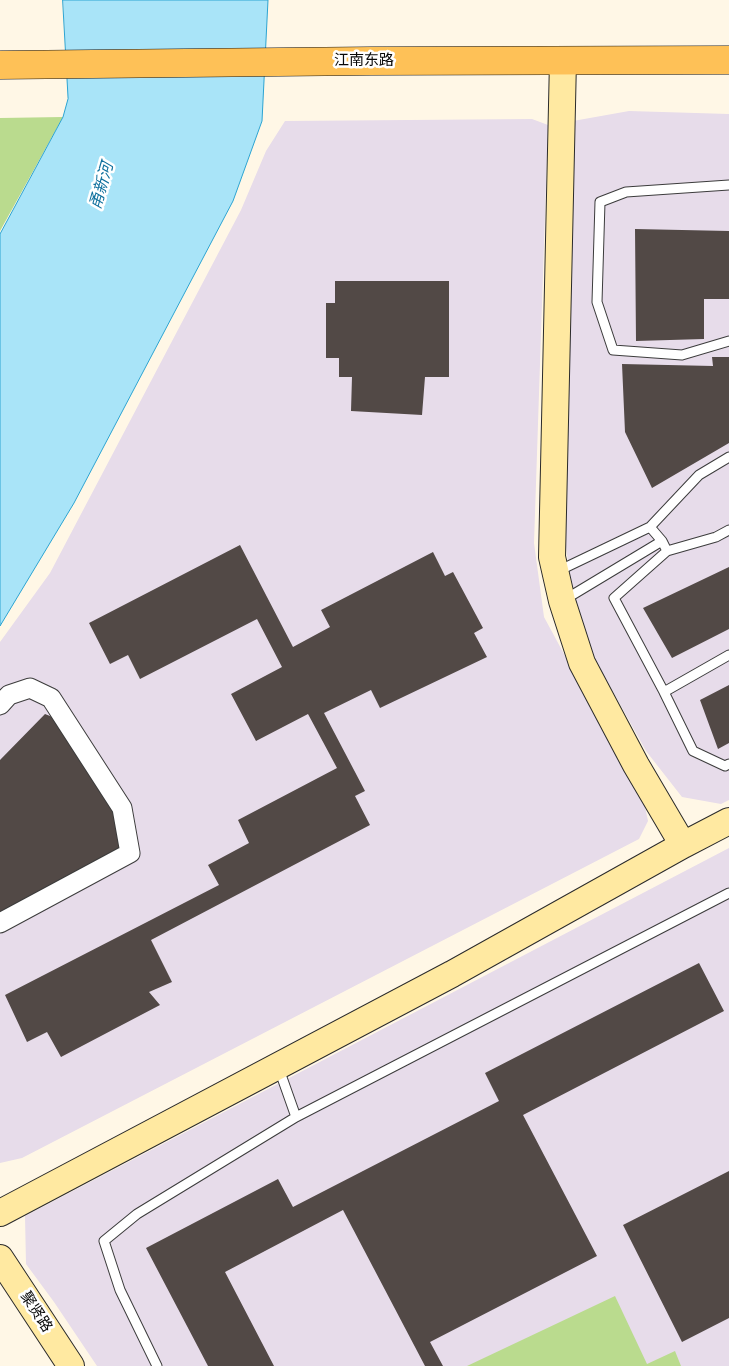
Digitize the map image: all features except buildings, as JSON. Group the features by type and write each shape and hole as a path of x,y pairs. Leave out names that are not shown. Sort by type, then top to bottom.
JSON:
{"main road":[{"name":"江南东路","path":"0,65 729,60"}],"street":[{"path":"564,60 552,557 554,572 582,663 636,765 683,845"},
{"path":"0,705 9,695 30,688 51,698 122,808 130,853 0,924"},
{"path":"0,1213 452,974 729,821"},
{"name":"聚贤路","path":"0,1258 72,1366"}],"lane":[{"path":"729,185 626,192 600,202 597,302 613,350 682,355 729,341"},
{"path":"554,572 650,526 699,475 729,457"},
{"path":"650,526 662,541 667,552"},
{"path":"729,530 716,537 667,552 614,598 693,751 725,766 729,764"},
{"path":"562,601 662,541"},
{"path":"664,692 729,654"},
{"path":"157,1366 120,1290 104,1240 137,1214 296,1117 729,894"},
{"path":"278,1067 296,1117"}],"shaded area":[{"path":"629,111 729,114 729,800 721,804 682,797 646,751 577,627 561,511 573,121"},
{"path":"532,119 548,125 534,543 544,617 644,802 648,821 639,839 22,1158 0,1163 0,642 50,573 241,210 266,151 285,121"},
{"path":"729,848 729,1366 97,1366 26,1264 25,1216"}],"green space":[{"path":"63,117 0,231 0,118"},
{"path":"615,1296 647,1364 675,1351 681,1366 467,1366"}],"water":[{"name":"甬新河","path":"63,0 268,0 262,121 233,201 74,503 0,626 0,234 63,117 68,99"}]}
